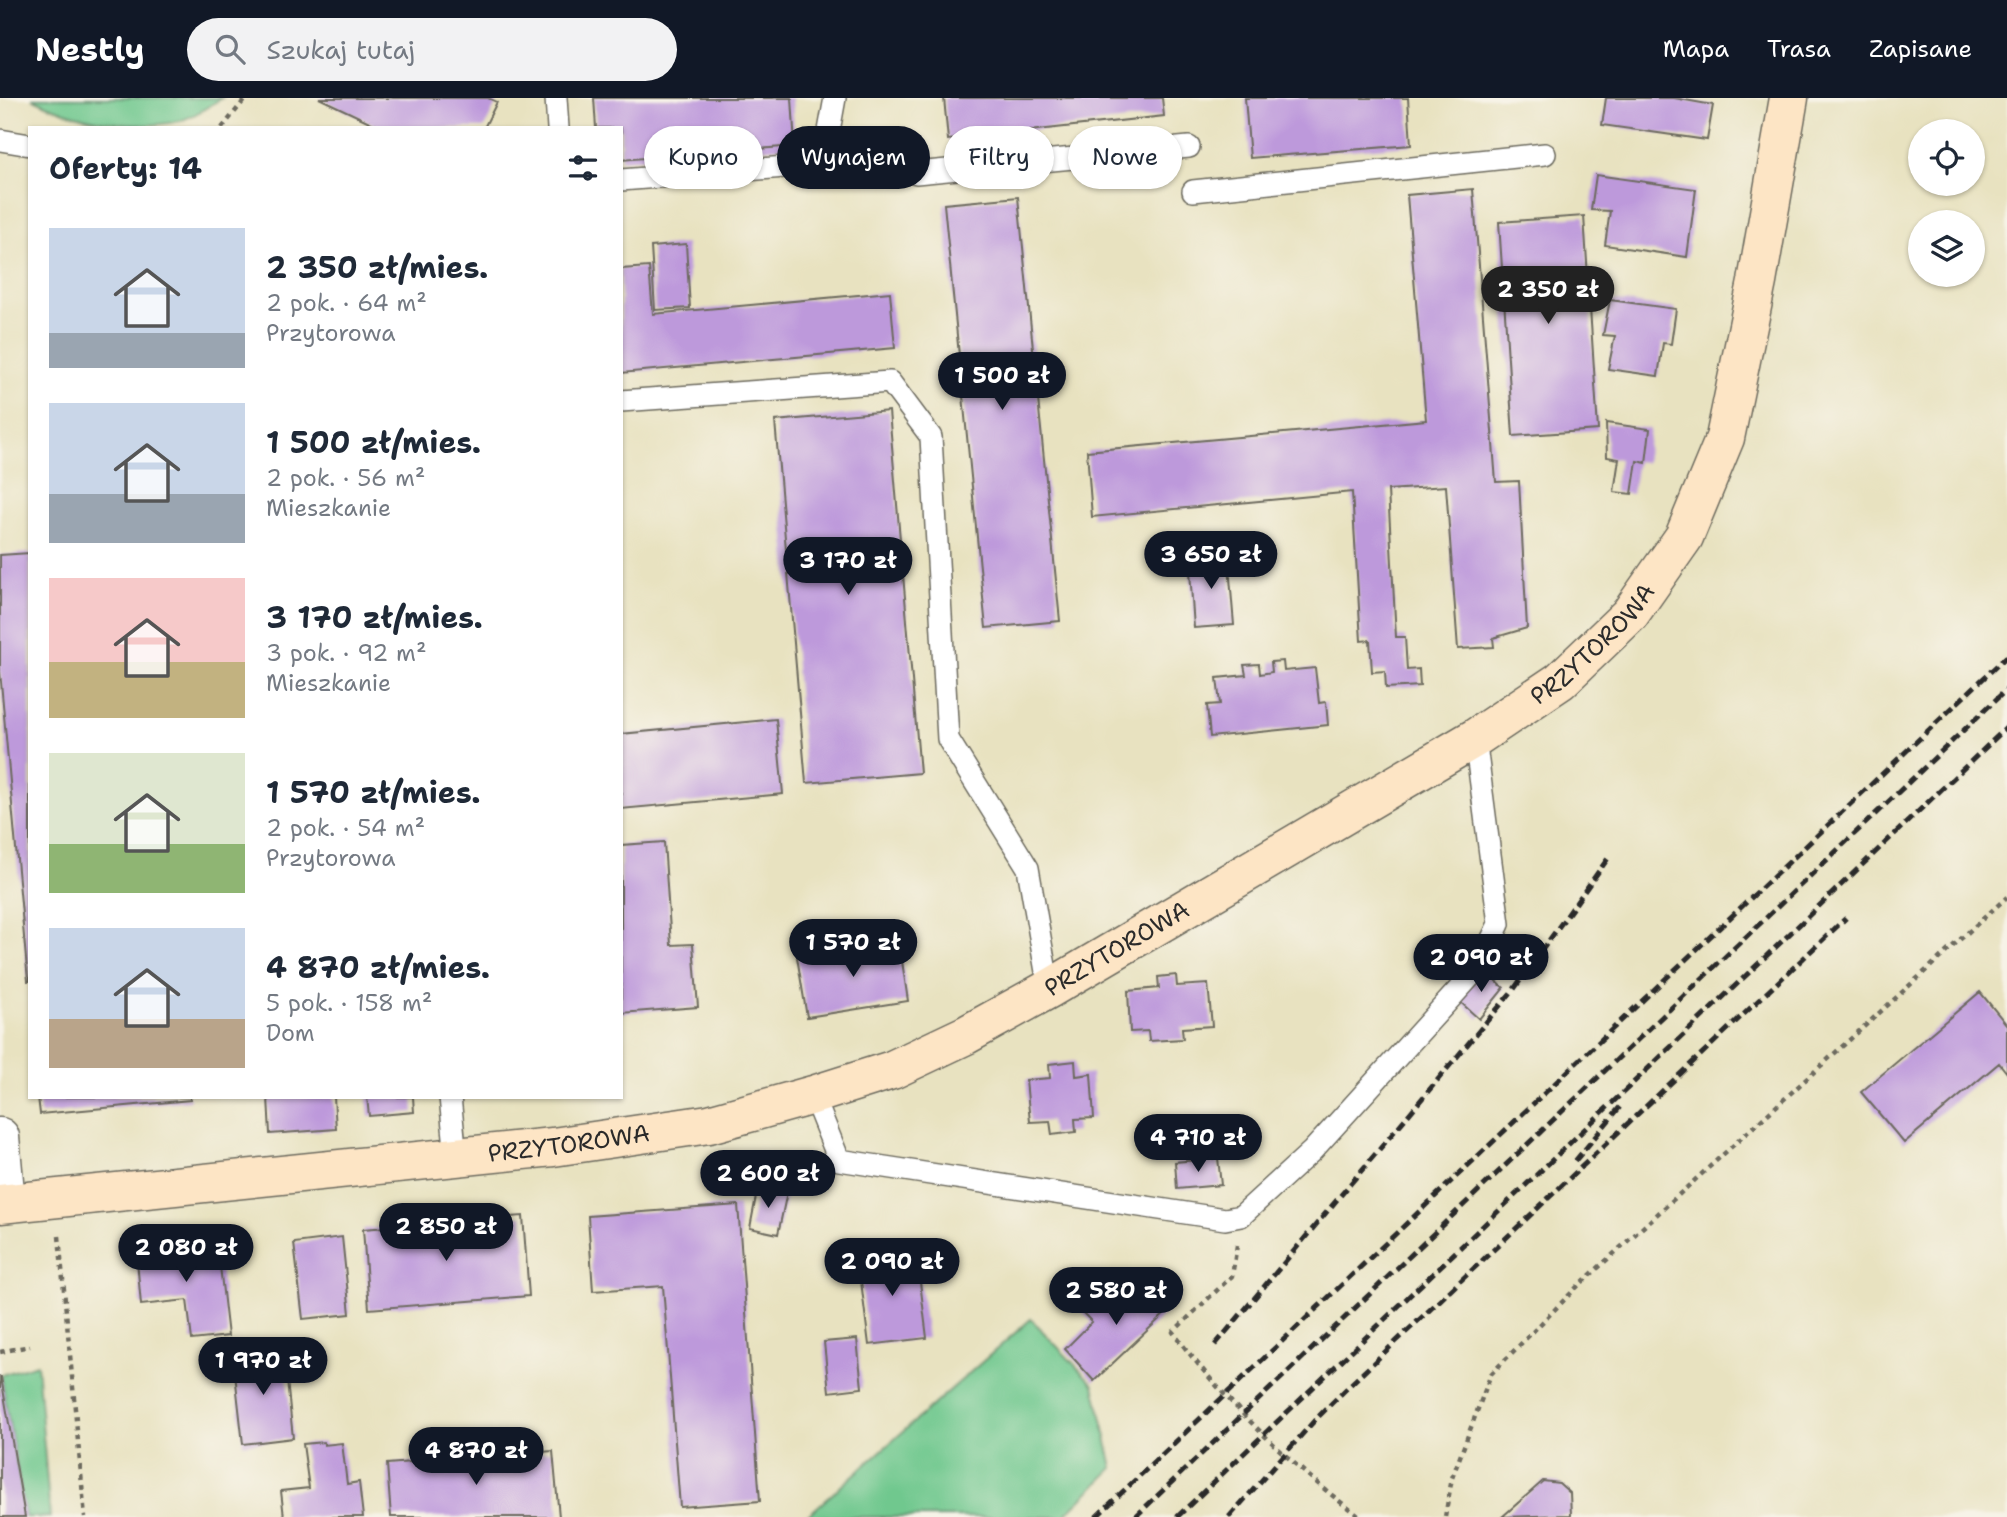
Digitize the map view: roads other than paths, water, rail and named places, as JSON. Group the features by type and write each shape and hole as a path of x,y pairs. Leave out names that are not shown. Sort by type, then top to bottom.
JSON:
{"street":[{"name":"PRZYTOROWA","path":"3,1204 456,1157 709,1124 892,1070 966,1035 1049,989 1475,738 1560,681 1630,614 1684,537 1725,438 1757,282 1789,98"},
{"path":"0,1137 3,1204"}],"lane":[{"path":"556,98 558,126"},
{"path":"623,180 823,164 835,98"},
{"path":"0,140 28,145"},
{"path":"930,172 1189,146"},
{"path":"1193,191 1545,154"},
{"path":"623,401 890,382 931,437 947,739 1028,868 1049,989"},
{"path":"813,1095 839,1160 1225,1219 1241,1216 1311,1151 1478,968 1499,924 1475,738"},
{"path":"450,1099 456,1157"}],"railway":[{"path":"1096,1517 2007,656"},
{"path":"1135,1517 2007,689"},
{"path":"1177,1517 2007,727"},
{"path":"1215,1345 1514,989 1609,857"},
{"path":"1229,1517 1315,1420 1352,1383 1846,918"},
{"path":"1575,1161 1620,1107"}]}
